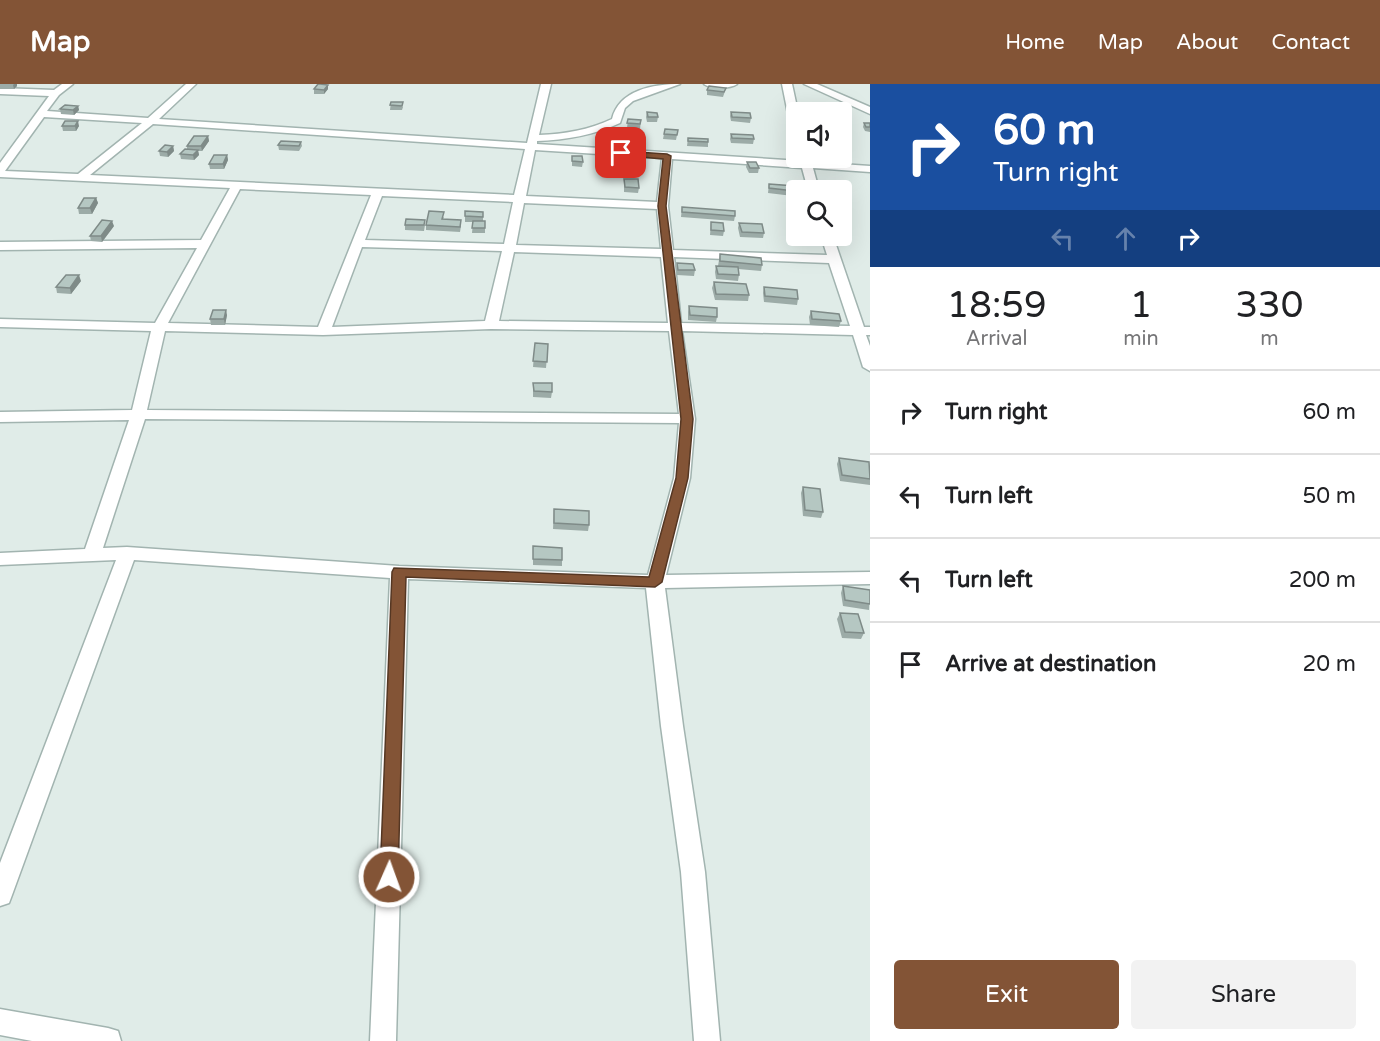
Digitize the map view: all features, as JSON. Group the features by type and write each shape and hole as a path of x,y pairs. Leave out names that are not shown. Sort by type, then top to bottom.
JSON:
{"street":[{"path":"0,170 57,93 68,84"},
{"path":"80,178 152,120 191,84"},
{"path":"491,325 546,84"},
{"path":"531,143 609,125 617,121 621,107 627,101 675,84"},
{"path":"709,84 732,84"},
{"path":"787,84 791,102"},
{"path":"809,84 870,111"},
{"path":"0,91 57,93"},
{"path":"43,114 531,143 667,156 786,160"},
{"path":"667,156 662,206 687,419 682,478 655,582 672,726 693,872 707,1041"},
{"path":"852,167 870,170"},
{"path":"0,174 662,206"},
{"path":"92,554 139,414 159,328 237,185"},
{"path":"323,331 378,191"},
{"path":"359,243 835,259"},
{"path":"0,246 206,244"},
{"path":"830,246 865,331 870,367"},
{"path":"0,323 323,331 491,325 865,331"},
{"path":"0,417 139,414 411,414 687,419"},
{"path":"0,895 127,553"},
{"path":"0,559 127,553 399,572 655,582 870,578"},
{"path":"383,1041 399,572"},
{"path":"0,1022 108,1041"}],"building":[{"path":"318,84 328,85 324,90 314,89"},
{"path":"709,86 726,88 724,92 707,90"},
{"path":"391,102 403,102 402,106 390,105"},
{"path":"65,105 78,106 73,110 60,109"},
{"path":"647,112 657,113 658,117 648,117"},
{"path":"731,112 750,113 751,118 732,117"},
{"path":"628,119 641,120 640,124 627,123"},
{"path":"65,121 78,121 75,126 62,126"},
{"path":"665,129 678,130 677,135 664,134"},
{"path":"731,134 753,135 754,139 732,138"},
{"path":"194,136 208,136 201,146 187,146"},
{"path":"688,138 708,139 708,142 688,141"},
{"path":"281,141 301,142 299,146 278,145"},
{"path":"165,145 173,146 167,152 159,151"},
{"path":"185,149 198,150 193,155 180,154"},
{"path":"214,155 227,155 223,164 209,164"},
{"path":"572,156 582,156 583,162 572,161"},
{"path":"747,162 756,162 759,168 750,168"},
{"path":"624,179 638,179 639,188 625,187"},
{"path":"769,184 786,185 786,190 769,188"},
{"path":"84,198 96,198 90,208 78,208"},
{"path":"682,207 735,211 735,216 682,212"},
{"path":"429,211 444,212 442,219 461,220 460,227 426,225"},
{"path":"465,211 483,212 483,217 465,216"},
{"path":"406,219 425,220 424,225 405,225"},
{"path":"102,220 112,221 101,236 90,236"},
{"path":"473,221 485,221 485,228 472,228"},
{"path":"711,222 723,223 724,231 711,230"},
{"path":"739,223 762,224 764,233 742,232"},
{"path":"720,254 761,258 762,265 720,261"},
{"path":"677,263 693,264 695,270 678,270"},
{"path":"716,266 738,267 739,275 718,274"},
{"path":"66,275 79,275 70,288 56,287"},
{"path":"714,282 746,284 749,295 716,294"},
{"path":"764,287 797,290 798,299 765,296"},
{"path":"689,306 717,308 717,317 690,315"},
{"path":"213,310 226,310 224,319 210,319"},
{"path":"811,311 839,314 841,321 812,319"},
{"path":"535,343 548,344 547,362 533,361"},
{"path":"533,383 552,383 552,392 534,391"},
{"path":"839,458 869,462 870,479 842,475"},
{"path":"803,487 820,489 823,512 805,510"},
{"path":"554,509 589,511 589,525 554,523"},
{"path":"533,546 562,548 562,560 533,559"},
{"path":"843,586 870,590 870,604 845,600"},
{"path":"840,613 858,614 864,633 845,632"}],"route":[{"path":"389,877 399,572 655,582 682,478 687,419 662,206 667,156 621,153"}]}
